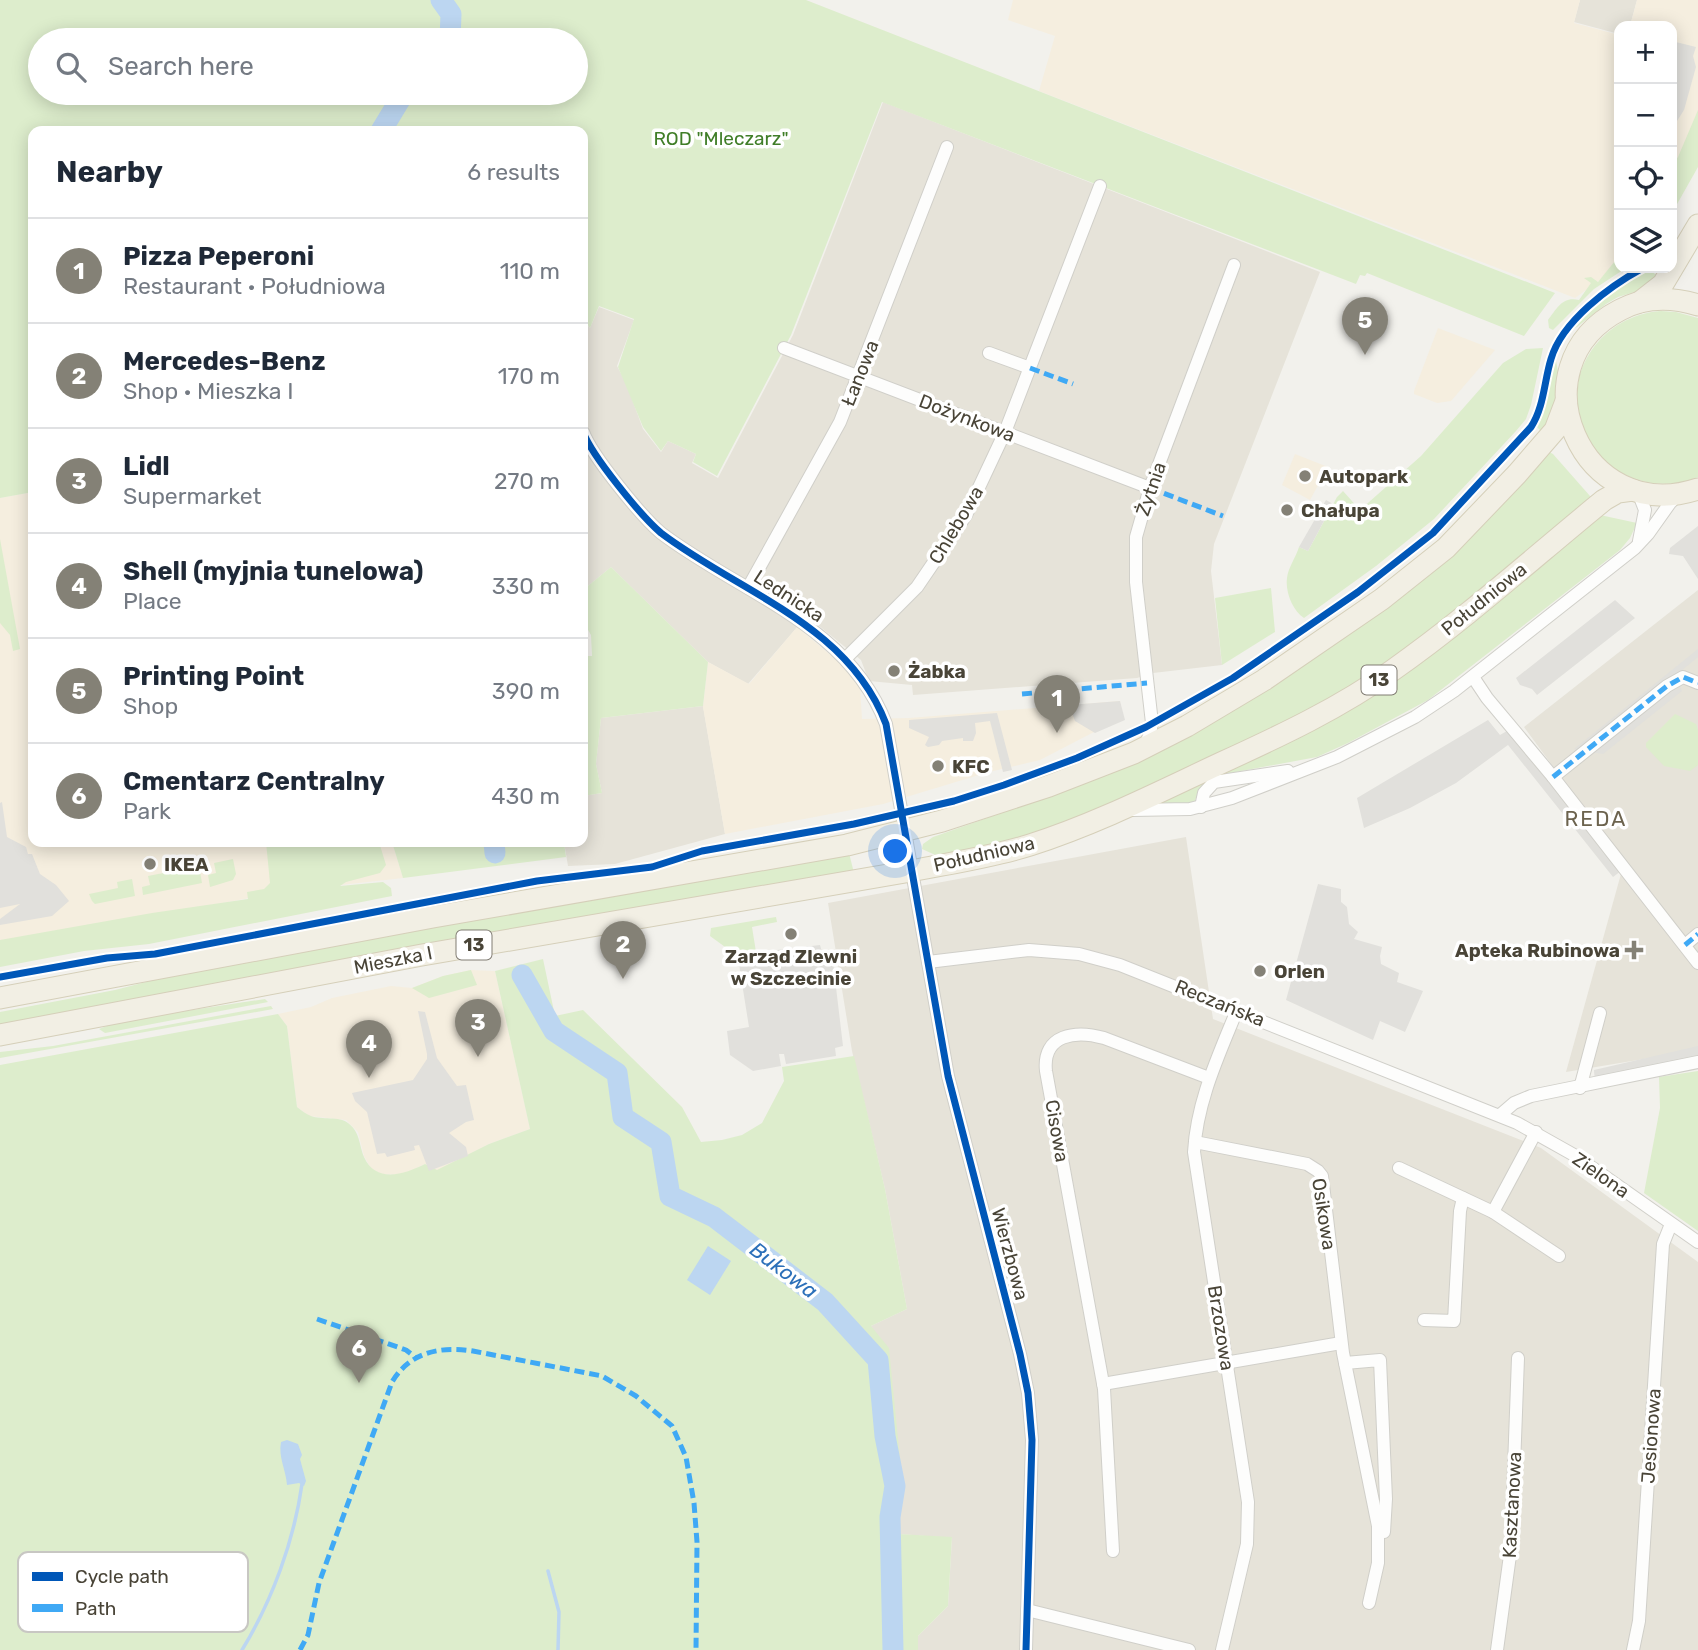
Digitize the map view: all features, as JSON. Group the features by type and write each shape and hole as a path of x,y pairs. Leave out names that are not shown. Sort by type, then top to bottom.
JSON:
{"main road":[{"name":"13","path":"1566,401 1571,369 1585,340 1609,317 1639,303 1663,284 1698,225"},
{"path":"1639,303 1671,300 1698,305"},
{"path":"1566,401 1573,433 1585,454 1608,478 1636,491"},
{"name":"Południowa","path":"906,832 1049,786 1134,753 1221,706 1331,636 1446,548 1546,442 1558,424 1566,401"},
{"name":"13","path":"1636,491 1662,495 1688,492"},
{"name":"Południowa","path":"911,871 1016,849 1091,821 1286,733 1356,695 1419,651 1604,500 1618,492 1636,491"},
{"name":"Mieszka I","path":"0,998 433,917 847,845 906,832"},
{"name":"Mieszka I","path":"0,1035 422,954 911,871"}],"street":[{"name":"Łanowa","path":"748,588 830,443 859,377 947,146"},
{"name":"Chlebowa","path":"846,658 904,602 939,557 967,514 1005,432 1100,186"},
{"name":"Żytnia","path":"1144,747 1152,723 1135,566 1139,525 1150,488 1234,265"},
{"name":"Dożynkowa","path":"784,348 1150,488"},
{"path":"989,353 1030,368"},
{"name":"Lednicka","path":"588,441 652,525 671,541 816,632 846,658 865,683 886,724 906,832"},
{"path":"1635,548 1645,516 1644,504 1636,491"},
{"path":"1091,821 1127,810 1181,810 1201,807 1257,789 1337,757 1415,717 1473,677 1635,548 1670,503 1688,492"},
{"path":"1473,677 1698,963"},
{"path":"1553,777 1667,686 1682,677 1698,683"},
{"path":"1152,723 1156,729 1176,732"},
{"path":"1201,807 1204,793 1214,782 1318,764"},
{"name":"Południowa","path":"906,832 911,871"},
{"name":"Wierzbowa","path":"911,871 947,1076 1018,1345 1028,1393 1032,1440 1026,1650"},
{"path":"1685,945 1698,934"},
{"name":"Reczańska","path":"928,962 1029,950 1079,954 1120,965 1500,1115"},
{"name":"Brzozowa","path":"1222,1650 1244,1556 1248,1528 1247,1488 1195,1170 1195,1142 1201,1103 1237,1010"},
{"path":"1580,1087 1600,1013"},
{"name":"Cisowa","path":"1112,1551 1103,1384 1046,1071 1048,1049 1068,1036 1097,1036 1209,1078"},
{"path":"1500,1115 1514,1103 1531,1096 1698,1062"},
{"name":"Zielona","path":"1500,1115 1536,1132 1574,1155 1698,1242"},
{"path":"1493,1212 1536,1132"},
{"name":"Osikowa","path":"1195,1142 1307,1164 1318,1171 1323,1182 1341,1343 1378,1526 1378,1563"},
{"path":"1399,1168 1493,1212 1559,1256"},
{"path":"1424,1320 1454,1321 1463,1198"},
{"name":"Jesionowa","path":"1633,1650 1639,1621 1663,1244 1671,1224"},
{"path":"1103,1384 1341,1343"},
{"name":"Kasztanowa","path":"1497,1650 1511,1548 1518,1358"},
{"name":"Osikowa","path":"1345,1363 1380,1360 1386,1520 1369,1603"},
{"path":"1368,1473 1385,1471"},
{"path":"1027,1610 1189,1650"}],"shaded area":[{"path":"1013,0 1580,0 1574,23 1614,34 1614,264 1604,277 1575,298 1039,91 1055,36 1008,20"},
{"path":"1580,0 1637,0 1631,21 1614,21 1614,33 1574,22"},
{"path":"1637,0 1698,0 1698,111 1677,163 1677,21 1631,21"},
{"path":"1677,42 1696,47 1693,56 1696,67 1684,110 1677,121"},
{"path":"883,102 1320,272 1214,544 1211,571 1222,665 1153,673 1137,678 913,695 912,685 869,681 861,660 807,616 748,684 708,662 611,567 588,586 588,326 590,328 599,307 634,320 617,366 643,429 661,452 668,441 696,454 692,463 718,478 793,335"},
{"path":"1438,328 1495,350 1451,401 1437,403 1414,394 1414,391"},
{"name":"Autopark","path":"1295,454 1328,467 1310,500 1282,485"},
{"path":"28,493 28,847 394,847 403,878 287,891 0,945 0,498"},
{"path":"1326,500 1333,504 1308,551 1299,547"},
{"path":"1698,526 1698,579 1683,556 1669,554 1670,548"},
{"path":"1698,590 1698,1050 1566,1072 1624,863 1524,727"},
{"path":"1615,600 1635,618 1537,695 1532,689 1520,685 1516,678"},
{"path":"797,627 840,663 860,688 862,719 909,718 1120,701 1123,717 1040,760 989,772 883,804 725,834 703,707 708,662 749,684"},
{"path":"1698,649 1698,657 1675,676 1682,691 1603,754 1574,749"},
{"path":"1120,701 1125,720 1095,733 1075,721 1069,705"},
{"path":"703,706 725,834 615,864 568,866 565,847 588,847 588,795 602,793 596,764 601,718"},
{"path":"997,713 1012,770 1003,772 990,721 975,723 973,741 963,741 963,738 942,741 939,745 928,747 925,745 929,737 909,728 909,720"},
{"path":"1488,720 1500,735 1507,731 1621,871 1613,877 1508,745 1456,783 1410,808 1364,828 1357,798"},
{"path":"2,802 7,837 26,847 28,854 32,854 40,874 56,885 69,901 52,916 0,925 0,919 20,904 0,908"},
{"path":"1186,837 1213,1019 1541,1148 1698,1262 1698,1650 918,1650 918,1636 948,1606 952,1538 899,1534 897,1515 903,1488 871,1326 907,1309 885,1189 852,1051 828,903"},
{"path":"1318,884 1341,889 1341,902 1347,907 1349,924 1358,932 1354,939 1382,947 1381,964 1399,973 1397,982 1423,991 1405,1032 1380,1021 1373,1040 1286,1000"},
{"path":"820,945 822,952 833,962 843,1046 835,1048 836,1056 786,1064 784,1054 779,1054 781,1066 753,1071 730,1055 727,1031 749,1027 741,977 745,976 744,971 740,971 739,962 753,960 752,953"},
{"path":"471,970 495,971 530,1129 489,1144 437,1171 425,1164 403,1175 381,1174 371,1169 364,1156 358,1132 346,1120 309,1116 297,1107 287,1026 278,1014 311,1007 332,998 391,986 412,988 443,976"},
{"path":"418,1011 425,1012 437,1058 457,1086 466,1085 474,1120 449,1133 466,1147 468,1156 429,1171 419,1145 414,1146 415,1150 387,1157 385,1153 377,1154 367,1112 355,1101 352,1093 413,1080 427,1059"},
{"path":"1698,1046 1698,1062 1595,1084 1594,1070"}],"green space":[{"name":"ROD \"Mleczarz\"","path":"0,0 806,0 1555,293 1524,336 1367,273 1365,276 1360,275 1356,284 882,102 791,335 717,476 693,462 696,454 668,441 661,451 643,427 618,367 634,319 599,306 590,328 588,325 588,126 28,126 28,493 0,498"},
{"path":"1698,110 1698,167 1677,204 1678,157"},
{"path":"1614,262 1614,273 1618,273 1594,289 1553,330 1549,328 1548,320 1558,307 1565,301 1579,300 1591,283 1584,278 1591,277 1598,282"},
{"path":"1643,273 1658,276 1641,290 1606,304 1571,330 1611,290"},
{"path":"1661,311 1698,318 1698,477 1664,484 1630,477 1601,458 1582,429 1577,407 1577,387 1582,367 1605,335 1621,323 1640,315"},
{"path":"1543,348 1531,405 1526,419 1516,431 1434,519 1376,566 1304,618 1300,615 1289,595 1289,570 1299,547 1308,551 1337,497 1343,491 1360,510 1421,456 1503,363 1526,349"},
{"path":"1555,356 1558,371 1555,409 1544,434 1535,425 1543,407"},
{"path":"1549,452 1590,496 1591,503 1442,627 1316,712 1056,830 942,858 922,849 923,844 933,837 1084,784 1165,747 1212,721"},
{"path":"1600,515 1637,523 1620,550 1428,700 1317,757 1215,777 1203,786 1194,804 1147,805 1254,758"},
{"path":"0,539 20,649 13,651 10,635 0,623"},
{"path":"611,567 708,662 703,706 601,718 596,764 602,793 588,795 588,656 592,656 591,635 588,630 588,586"},
{"path":"1271,588 1275,632 1222,665 1215,598"},
{"path":"1675,714 1696,724 1698,730 1698,765 1690,771 1664,766 1646,747 1646,743"},
{"path":"266,847 381,847 386,865 380,873 340,886 383,882 391,888 392,896 149,944 84,951 0,967 0,940 248,899 247,892 264,889 270,883"},
{"path":"394,847 565,847 566,857 403,878"},
{"path":"849,853 854,873 0,1028 0,1012 115,990 177,974"},
{"path":"233,859 236,874 233,880 210,887 208,875 216,873 214,863"},
{"path":"199,866 202,883 143,895 142,887 150,885 148,876"},
{"path":"132,879 135,896 95,904 92,901 89,894 118,888 117,882"},
{"path":"776,917 777,922 752,927 756,952 751,953 752,959 743,960 710,936 711,928"},
{"path":"543,959 555,1016 583,1010 682,1107 701,1142 742,1135 762,1123 784,1081 782,1067 854,1056 885,1189 907,1309 871,1326 889,1348 903,1488 897,1515 899,1534 952,1537 948,1606 918,1636 918,1650 0,1650 0,1065 278,1014 287,1026 297,1107 311,1116 348,1123 357,1134 364,1157 376,1171 383,1174 400,1173 425,1164 437,1170 489,1144 530,1129 495,971"},
{"path":"471,970 477,985 429,998 412,988 443,976"},
{"path":"265,999 268,1002 105,1033 99,1029 120,1021"},
{"path":"271,1006 273,1009 0,1058 0,1052 53,1046"},
{"path":"1698,1071 1698,1231 1644,1193 1660,1108 1659,1077"}],"water":[{"path":"708,1246 731,1261 710,1295 687,1280"},
{"path":"287,1440 298,1444 306,1481 304,1486 299,1483 287,1485 280,1448 281,1442"}],"waterway":[{"name":"Bukowa","path":"441,0 451,14 450,28"},
{"name":"Bukowa","path":"384,126 397,105"},
{"name":"Bukowa","path":"494,847 495,853"},
{"name":"Bukowa","path":"522,975 554,1031 617,1073 623,1117 661,1142 670,1196 714,1217 825,1302 878,1360 885,1436 895,1486 890,1517 893,1650"},
{"path":"242,1650 263,1611 280,1570 302,1484"},
{"path":"548,1571 559,1612 558,1650"}],"marked path":[{"path":"1030,368 1073,384"},
{"path":"1150,488 1223,516"},
{"path":"1553,777 1667,686 1683,677 1698,683"},
{"path":"1022,694 1147,683"},
{"path":"1685,945 1698,934"},
{"path":"317,1319 406,1350 415,1357"},
{"path":"300,1650 308,1635 319,1583 392,1382 399,1372 417,1358 427,1353 449,1350 473,1351 602,1376 636,1396 672,1426 686,1457 694,1503 697,1542 696,1650"}],"cycle path":[{"path":"0,977 107,958 155,954 537,881 652,867 702,851 854,824 954,801 1077,758 1146,727 1233,678 1358,592 1433,533 1531,427 1541,403 1551,359 1565,331 1602,295 1635,273"},
{"path":"588,443 630,500 661,533 789,614 819,635 846,660 869,690 886,724 948,1076 1028,1393 1032,1440 1026,1650"}],"place":[{"name":"Printing Point","path":"1365,355"},
{"name":"Autopark","path":"1305,476"},
{"name":"Chałupa","path":"1287,510"},
{"name":"Żabka","path":"894,671"},
{"name":"Pizza Peperoni","path":"1057,733"},
{"name":"KFC","path":"938,766"},
{"name":"IKEA","path":"150,864"},
{"name":"Zarząd Zlewni w Szczecinie","path":"791,934"},
{"name":"Apteka Rubinowa","path":"1634,950"},
{"name":"Orlen","path":"1260,971"},
{"name":"Mercedes-Benz","path":"623,979"},
{"name":"Lidl","path":"478,1057"},
{"name":"Shell (myjnia tunelowa)","path":"369,1078"},
{"name":"Cmentarz Centralny","path":"359,1383"}],"district":[{"name":"REDA","path":"1596,818"}]}
